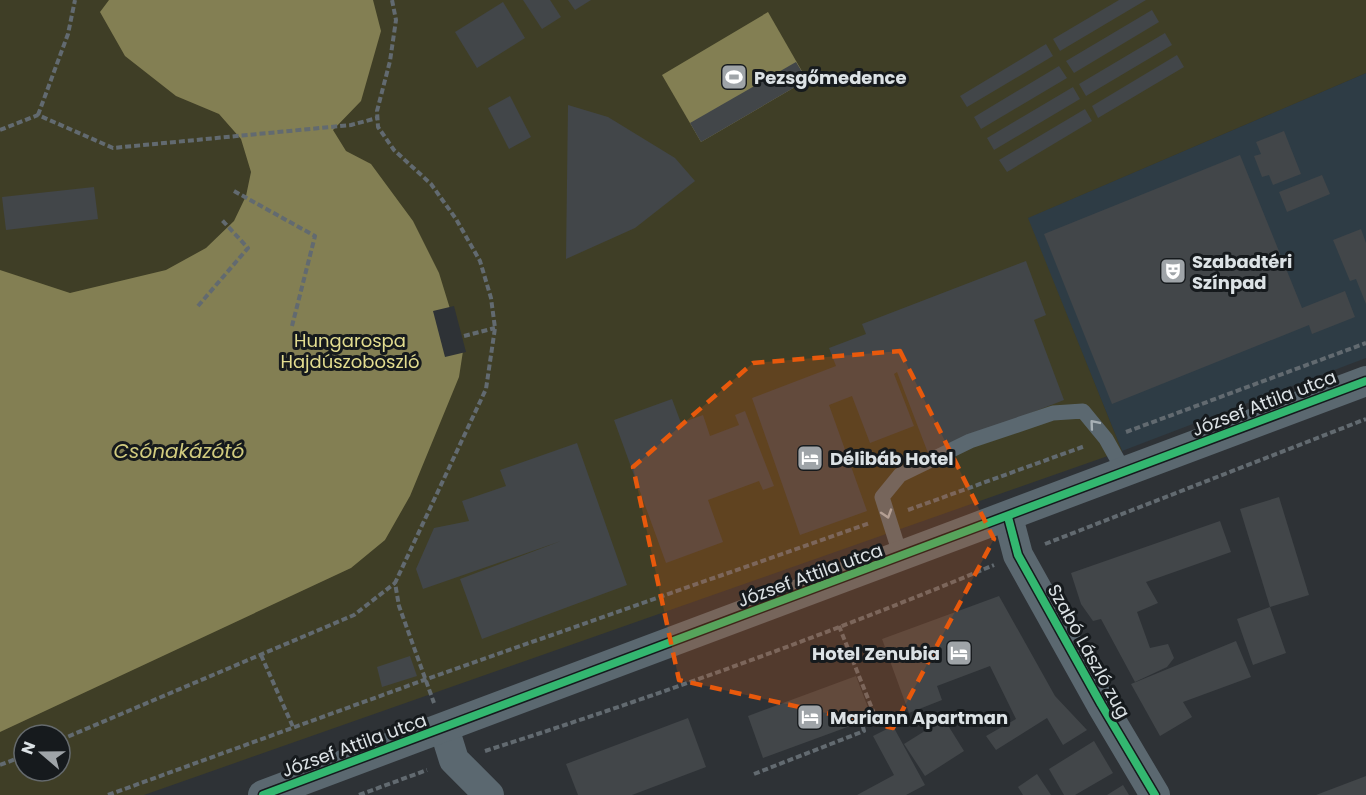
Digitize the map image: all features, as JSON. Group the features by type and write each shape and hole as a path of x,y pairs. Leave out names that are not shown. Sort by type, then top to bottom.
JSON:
{"street":[{"name":"József Attila utca","path":"263,795 1366,381"},
{"name":"Szabó László zug","path":"1008,517 1018,555 1155,795"},
{"path":"444,728 454,760 489,795"}],"lane":[{"path":"901,557 882,497 900,475 970,441 1053,413 1083,411 1107,439 1125,473"}],"path":[{"path":"38,115 68,34 75,0"},
{"path":"72,735 354,615 395,583 486,389 495,328 491,298 480,261 456,219 431,184 388,142 378,127 377,118 390,61 396,21 392,0"},
{"path":"0,130 38,115 113,148 220,140 351,125 377,118"},
{"path":"234,190 315,236 292,326"},
{"path":"198,306 248,248 221,219"},
{"path":"464,336 495,328"},
{"path":"359,795 454,760 622,707 839,626 1366,420"},
{"path":"108,795 424,680 399,606 395,583"},
{"path":"754,774 864,731 863,727 878,721 839,626"},
{"path":"261,655 293,728"}],"highlighted area":[{"path":"900,351 994,539 893,728 679,680 633,467 753,363"}],"shaded area":[{"path":"1366,73 1366,358 1122,451 1027,218"}],"green space":[{"name":"Hungarospa Hajdúszoboszló","path":"0,0 1366,0 1366,73 1028,218 1122,451 144,795 0,795"}],"water":[{"name":"Csónakázótó","path":"109,0 373,0 381,31 361,101 333,130 346,151 371,164 413,221 439,273 463,351 459,377 410,496 385,540 351,568 19,723 12,723 12,726 0,732 0,270 70,293 166,270 206,248 234,221 246,196 251,172 241,139 219,114 176,96 125,56 100,12"},
{"name":"Pezsgőmedence","path":"768,12 807,80 701,142 662,75"}],"pier":[{"path":"454,306 466,352 445,357 433,311"}],"building":[{"path":"523,0 550,0 561,17 542,29"},
{"path":"568,0 591,0 575,10"},
{"path":"1119,0 1146,0 1060,51 1053,39"},
{"path":"503,2 525,38 477,68 455,32"},
{"path":"1152,10 1159,22 1074,73 1066,61"},
{"path":"1165,33 1172,45 1086,96 1079,84"},
{"path":"1046,44 1053,56 967,107 960,96"},
{"path":"1177,55 1184,67 1098,118 1092,106"},
{"path":"796,62 807,80 701,142 690,123"},
{"path":"1059,66 1067,78 981,129 974,117"},
{"path":"1073,87 1080,99 994,150 987,138"},
{"path":"510,96 531,137 509,149 488,108"},
{"path":"568,105 608,117 675,158 695,181 635,228 566,259"},
{"path":"1085,109 1092,121 1007,172 999,160"},
{"path":"1284,131 1301,174 1273,185 1269,175 1262,177 1254,156 1261,154 1256,142"},
{"name":"Szabadtéri Színpad","path":"1240,155 1302,308 1345,291 1355,317 1312,334 1309,325 1112,404 1044,234"},
{"path":"1322,175 1330,194 1287,212 1279,192"},
{"path":"94,187 98,219 6,230 2,197"},
{"path":"1361,229 1366,243 1366,304 1356,279 1350,281 1333,240"},
{"path":"1026,261 1046,315 1034,320 1064,400 928,453 897,372 894,374 914,426 870,443 852,396 829,405 867,511 800,535 752,398 836,366 829,348 866,334 862,324"},
{"path":"672,399 681,423 703,415 710,436 739,425 735,415 745,411 774,486 763,490 759,481 708,500 723,542 666,563 614,420"},
{"path":"577,443 627,585 482,639 460,579 561,541 423,589 416,569 434,528 469,521 462,501 506,486 500,470"},
{"path":"1279,497 1309,595 1270,607 1240,509"},
{"path":"1220,521 1231,552 1146,582 1158,603 1137,612 1150,648 1168,644 1174,658 1167,667 1135,682 1101,619 1093,621 1081,604 1071,573"},
{"name":"Hotel Zenubia","path":"999,596 1055,696 1087,730 1063,745 1047,718 996,750 986,736 1016,719 990,666 937,686 942,700 909,713 882,639"},
{"path":"1270,607 1286,653 1253,665 1237,619"},
{"path":"1236,641 1251,677 1183,702 1192,717 1160,736 1131,684"},
{"path":"410,656 417,676 382,687 377,667"},
{"name":"Mariann Apartman","path":"856,676 872,718 763,758 748,716"},
{"path":"688,718 706,767 632,795 578,795 566,764"},
{"path":"944,719 964,751 925,776 904,744"},
{"path":"893,726 925,785 906,795 857,795 894,775 873,736"},
{"path":"1094,741 1113,773 1075,795 1064,795 1049,769"},
{"path":"1037,774 1051,795 1023,795 1018,787"},
{"path":"1366,776 1366,795 1316,795"},
{"path":"1123,785 1129,795 1107,795"}],"cycle path":[{"path":"263,795 1366,381"},
{"path":"1008,517 1018,555 1155,795"}],"place":[{"name":"Pezsgőmedence","path":"734,77"},
{"name":"Szabadtéri Színpad","path":"1173,271"},
{"name":"Délibáb Hotel","path":"810,458"},
{"name":"Hotel Zenubia","path":"959,653"},
{"name":"Mariann Apartman","path":"810,717"}]}
